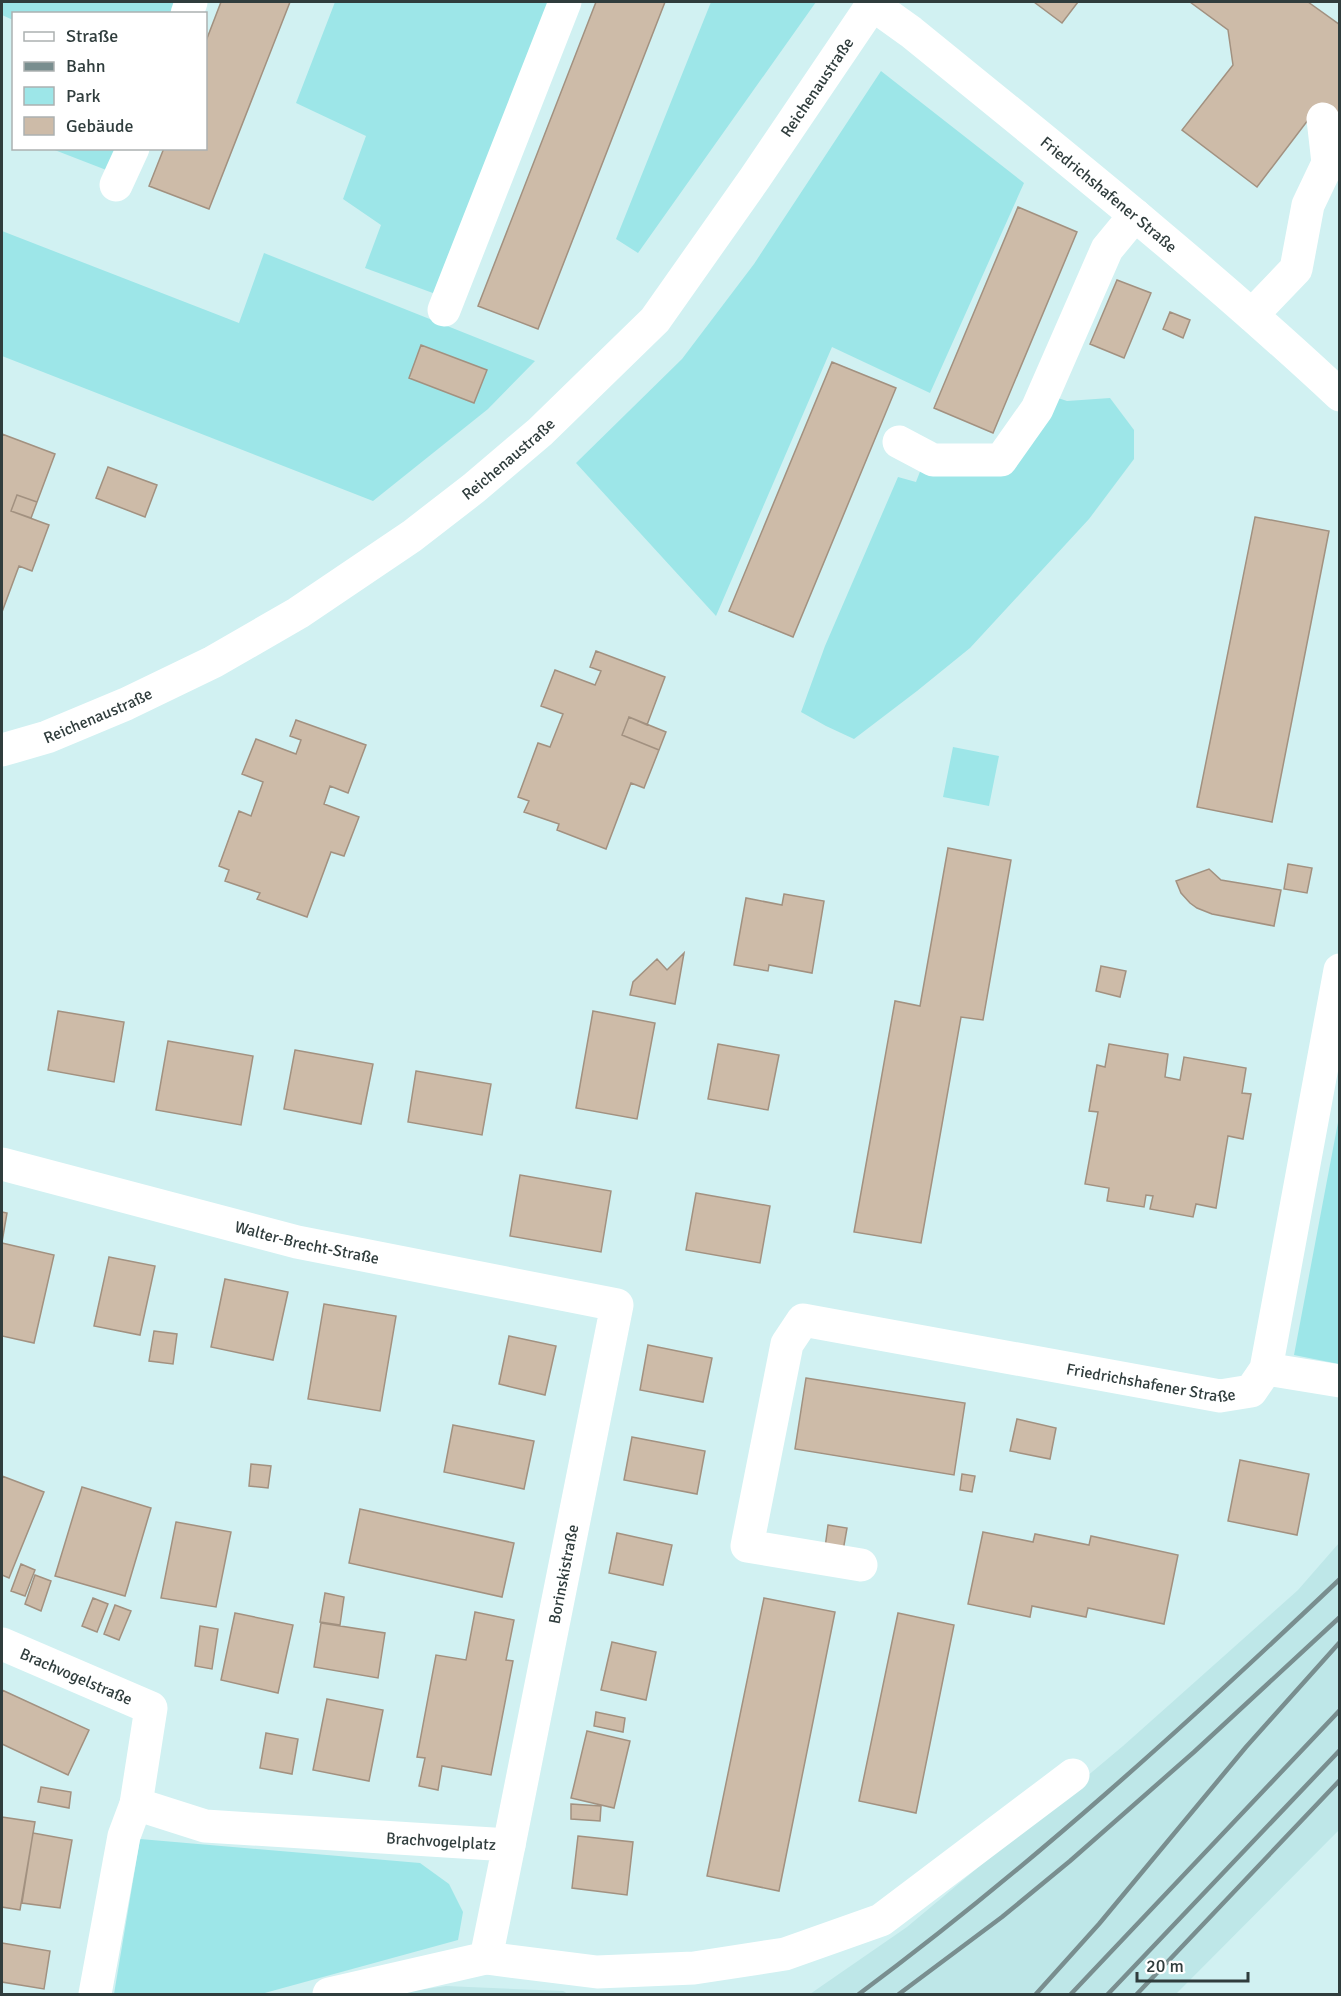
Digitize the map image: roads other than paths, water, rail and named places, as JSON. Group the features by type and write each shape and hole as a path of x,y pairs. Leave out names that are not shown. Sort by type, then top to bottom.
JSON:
{"street":[{"path":"444,310 565,2"},
{"name":"Friedrichshafener Straße","path":"873,3 1136,215 1340,395"},
{"name":"Reichenaustraße","path":"2,750 47,737 126,704 213,662 289,618 363,571 412,536 532,439 655,320 755,178 873,3"},
{"path":"1252,315 1296,269 1308,205 1328,162 1323,119"},
{"path":"116,185 132,150"},
{"path":"899,442 933,460 1001,460 1037,409 1107,249 1136,215"},
{"name":"Friedrichshafener Straße","path":"861,1565 747,1546 787,1344 803,1320 1220,1396 1251,1391 1266,1368 1340,970"},
{"name":"Walter-Brecht-Straße","path":"2,1164 297,1242 617,1305"},
{"name":"Borinskistraße","path":"509,1845 617,1305"},
{"path":"1266,1368 1340,1381"},
{"name":"Brachvogelstraße","path":"2,1644 151,1708 136,1804"},
{"path":"328,1995 486,1958 597,1972 694,1968 785,1954 882,1920 1073,1775"},
{"path":"95,1995 124,1836 136,1804"},
{"name":"Brachvogelplatz","path":"136,1804 205,1826 509,1845 486,1958"}],"railway":[{"path":"859,1994 984,1897 1045,1846 1224,1688 1340,1579"},
{"path":"899,1994 1002,1917 1070,1861 1194,1752 1340,1617"},
{"path":"1036,1994 1099,1924 1246,1747 1340,1642"},
{"path":"1071,1994 1340,1710"},
{"path":"1108,1994 1340,1750"},
{"path":"1137,1994 1340,1780"}]}
